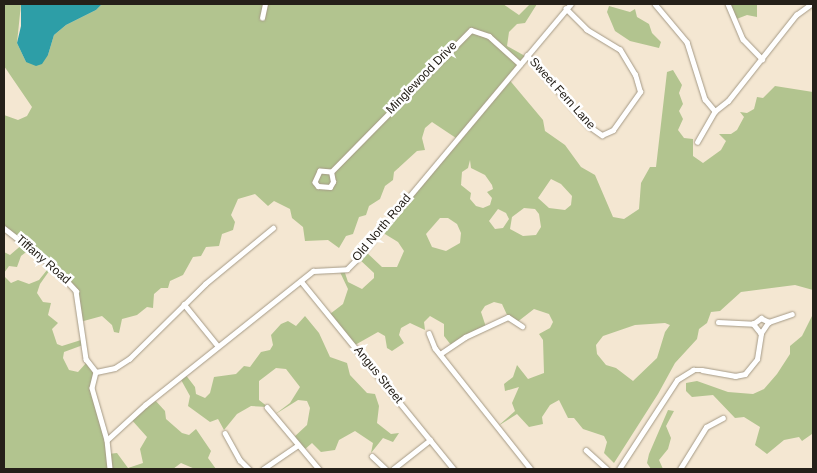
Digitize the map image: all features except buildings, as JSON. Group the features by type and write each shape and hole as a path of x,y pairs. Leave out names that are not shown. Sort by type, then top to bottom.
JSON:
{"street":[{"path":"262,18 265,4"},
{"name":"Old North Road","path":"107,440 218,346 313,271 347,269 571,4"},
{"path":"655,4 688,44 705,99 715,111"},
{"path":"728,4 743,39 762,59"},
{"path":"697,142 715,111 728,101 796,15 811,4"},
{"name":"Sweet Fern Lane","path":"527,55 589,126 602,135 613,130 640,92 635,75 620,50 587,30 566,9"},
{"name":"Minglewood Drive","path":"330,172 471,30 489,36 520,64"},
{"name":"Minglewood Drive","path":"320,171 330,172 333,182 330,187 318,186 315,182 320,171"},
{"name":"Tiffany Road","path":"4,228 54,267 76,291 86,359 96,372"},
{"path":"110,469 107,440 92,388 96,372 115,368 129,359 184,304 273,228"},
{"name":"Angus Street","path":"301,281 454,469"},
{"path":"184,304 218,346"},
{"path":"619,469 678,380 693,370 735,376 744,374 757,359 761,334 769,322 792,314"},
{"path":"440,354 465,338 508,317 522,326"},
{"path":"718,322 753,324 762,318 769,322"},
{"path":"753,324 761,334"},
{"path":"429,333 429,339 440,354 531,469"},
{"path":"267,407 319,469"},
{"path":"680,469 706,428 723,418"},
{"path":"225,433 249,469"},
{"path":"393,469 430,440"},
{"path":"263,469 298,445"},
{"path":"586,450 607,469"},
{"path":"372,456 386,469"}],"green space":[{"path":"4,4 21,4 17,43 26,62 48,55 54,35 66,25 96,10 102,4 503,4 519,15 530,4 537,4 525,23 517,24 509,32 507,46 525,56 507,77 543,120 545,131 565,145 581,167 595,175 613,217 624,219 639,209 641,183 650,167 656,167 667,72 673,70 682,85 679,93 683,104 679,111 683,119 678,130 684,138 693,139 693,156 703,163 721,150 726,141 719,134 731,134 737,130 744,117 740,112 747,113 754,109 757,97 763,98 775,86 813,92 813,290 795,285 741,292 720,311 711,312 707,323 699,329 697,339 675,363 658,394 614,463 604,453 607,442 604,436 583,429 574,418 568,418 559,400 550,405 542,417 543,424 529,427 517,414 498,426 515,411 512,403 519,387 505,391 504,384 513,377 517,365 528,379 544,373 543,340 539,334 550,328 553,322 549,314 534,309 516,323 508,317 502,304 494,302 485,306 481,312 486,327 451,345 444,336 444,324 430,316 424,322 425,330 410,323 401,328 399,335 404,343 392,351 387,348 385,336 378,332 355,345 330,314 343,304 348,289 339,270 344,270 348,282 362,289 374,278 374,273 358,258 364,250 382,267 397,267 404,251 398,242 380,231 456,138 432,122 425,128 422,138 425,150 417,151 394,172 393,180 385,186 380,199 369,206 366,215 359,217 353,234 346,236 339,248 328,240 305,241 303,227 292,218 290,209 274,201 268,206 255,194 238,199 231,215 235,222 233,230 222,234 219,246 206,247 201,256 193,257 183,275 170,281 168,288 161,288 154,294 153,308 147,307 137,315 122,319 119,333 114,332 112,325 102,316 80,322 76,290 52,267 40,284 37,293 43,302 51,303 48,315 58,323 52,329 57,344 62,346 81,340 83,345 64,352 63,358 69,370 78,372 87,362 96,372 92,388 108,454 117,453 128,468 143,463 140,449 147,437 130,418 154,399 165,411 166,419 182,433 189,435 196,429 211,451 208,458 216,469 195,469 181,463 173,469 4,469 4,276 11,283 18,280 29,284 39,280 51,265 30,249 21,256 17,267 9,266 4,273 4,252 10,255 24,243 4,228 4,115 18,120 27,116 32,107 4,66","holes":["470,160 471,168 485,175 492,185 493,189 487,192 492,198 490,205 483,208 476,206 470,199 471,193 461,185 462,172 468,168","551,179 561,184 572,196 571,205 565,210 549,208 538,198","524,208 535,209 539,214 541,227 536,235 523,236 510,229 512,217","498,209 506,213 509,219 503,228 495,229 489,221","440,218 448,218 457,224 461,233 460,243 446,251 432,247 426,234","665,323 670,325 665,332 657,358 633,381 616,368 606,365 597,354 596,345 603,336 635,325"]},
{"path":"728,4 757,4 757,17 747,15 734,20"},
{"path":"609,6 630,12 635,9 637,17 649,24 652,33 661,42 659,48 630,41 615,31 607,12"},
{"path":"813,314 812,434 802,441 799,437 784,440 767,454 755,445 760,427 744,417 735,418 713,395 692,397 686,391 686,383 697,381 728,392 753,394 764,389 790,354 790,346 802,336"},
{"path":"305,316 319,333 330,357 347,363 350,375 367,393 375,394 379,406 377,423 391,434 399,433 393,442 383,438 371,453 373,443 355,431 339,440 335,450 321,452 312,443 304,450 293,438 307,425 310,408 307,401 298,400 274,415 290,403 300,387 286,369 276,368 259,381 259,400 268,407 251,406 237,414 224,430 218,419 210,422 188,406 190,396 180,378 185,374 195,387 196,394 205,398 210,393 214,377 236,374 244,366 250,367 261,352 270,350 273,345 271,335 281,324 288,321 296,326"},
{"path":"668,410 674,411 666,426 671,438 668,449 659,460 663,469 651,469 647,463 649,454"}],"water":[{"path":"21,4 102,4 96,10 66,25 54,35 48,55 42,64 36,66 26,62 17,43 21,26"}]}
